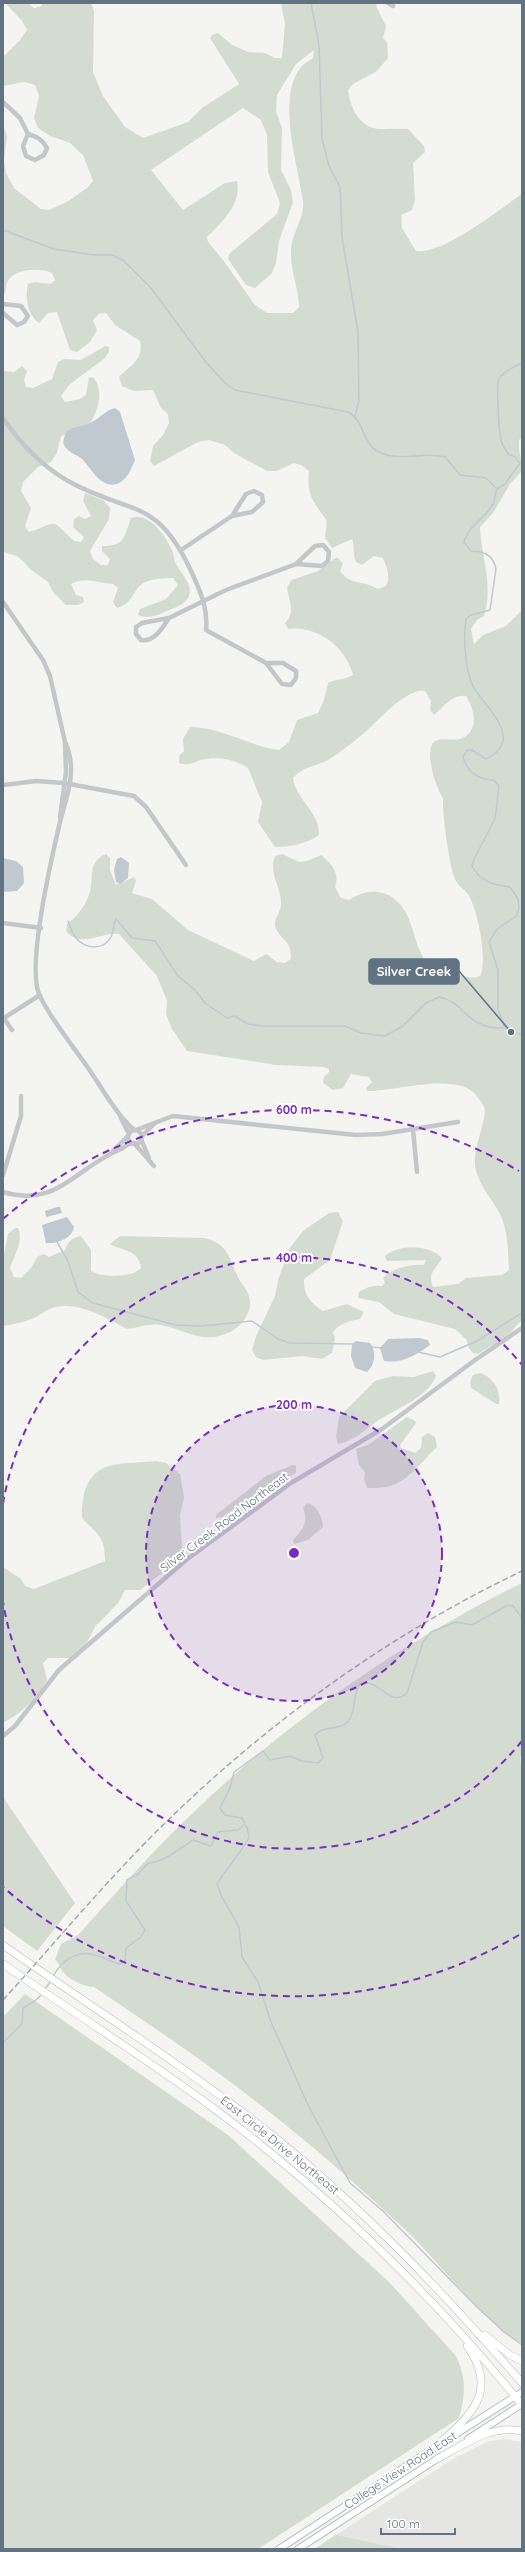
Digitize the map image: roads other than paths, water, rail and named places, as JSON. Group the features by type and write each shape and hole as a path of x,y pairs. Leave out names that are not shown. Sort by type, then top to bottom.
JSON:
{"main road":[{"name":"East Circle Drive Northeast","path":"3,1945 195,2077 278,2140 372,2224 467,2320 522,2383"},
{"name":"East Circle Drive Northeast","path":"3,1964 193,2093 266,2149 347,2219 445,2317 522,2405"},
{"path":"434,2448 470,2414 478,2401 481,2387 480,2374 475,2360 445,2317"},
{"path":"467,2320 510,2355 522,2361"},
{"name":"College View Road East","path":"279,2549 522,2392"},
{"name":"College View Road East","path":"298,2549 522,2405"},
{"path":"437,2459 486,2433 507,2429 522,2431"}],"street":[{"path":"3,102 20,118 28,134 41,140 47,148 44,155 35,160 26,156 23,146 28,134"},
{"path":"3,304 21,306 25,309 28,316 24,322 17,325 3,313"},
{"path":"3,418 31,452 63,478 149,514 164,526 182,550 205,601 207,615 206,630 266,663 282,684 291,685 296,678 296,671 288,664 266,663"},
{"path":"182,550 232,516 258,509 263,502 262,494 254,490 246,494 232,516"},
{"path":"169,618 158,633 150,640 141,640 136,634 136,627 142,623 169,618 205,601 296,564 315,546 323,545 329,552 328,561 322,566 306,566 296,564"},
{"path":"3,602 46,665 65,742 72,760 70,784 61,821 34,962 40,995 120,1114 141,1138 154,1166"},
{"path":"61,821 65,742"},
{"path":"3,785 36,781 64,783 120,792 138,798 146,807 186,865"},
{"path":"3,923 41,928"},
{"path":"12,1030 4,1017 40,995"},
{"path":"3,1175 21,1116 21,1096"},
{"path":"120,1114 133,1143 151,1161"},
{"path":"3,1192 30,1196 57,1190 113,1151 135,1130 173,1116 356,1135 413,1130 458,1122"},
{"path":"113,1151 141,1138 155,1123"},
{"path":"413,1130 418,1172"},
{"name":"Silver Creek Road Northeast","path":"3,1736 15,1726 59,1670 186,1560 291,1483 382,1429 475,1360 522,1328"}],"waterway":[{"path":"311,3 319,45 322,139 329,166 340,187 342,237 358,332 359,400 355,416"},
{"path":"3,230 54,249 94,255 112,255 124,261 151,288 205,361 224,382 235,390 348,412 357,420 368,442 377,451 402,457 428,455 445,457 460,475 486,478 497,489"},
{"path":"522,363 503,374 498,383 501,442 508,454 515,457 520,463 505,484 497,489 491,508 469,531 464,542 471,551 484,553 490,557 493,560 496,569 490,610 471,615 466,619 465,644 467,664 471,681 474,688 500,725 503,734 503,743 497,751 486,759 472,750 467,750 463,757 467,767 474,774 483,779 494,780 499,786 495,819 474,859 472,866 479,876 488,882 510,887 518,899 519,909 516,916 497,929 489,942 498,970 498,1010 505,1028 522,1035"},
{"path":"68,921 76,938 80,942 89,946 99,946 108,942 112,935 116,919 132,938 155,941 178,976 196,991 205,1003 227,1018 235,1016 248,1024 262,1026 345,1026 361,1033 385,1036 403,1026 426,1003 439,997 456,1004 482,1025 505,1028"},
{"path":"57,1242 68,1261 78,1292 93,1303 176,1325 201,1326 252,1321 278,1339 290,1343 353,1344"},
{"path":"418,1352 440,1357 477,1341 522,1313"},
{"path":"372,1347 382,1348"},
{"path":"53,1977 61,1965 72,1957 78,1955 92,1954 120,1964 125,1961 126,1948 141,1937 145,1930 126,1901 127,1880 138,1874 148,1863 153,1863 165,1858 193,1840 211,1846 218,1832 238,1830 245,1824 242,1818 225,1815 220,1808 230,1788 234,1772 263,1751 270,1760 290,1756 302,1761 318,1763 323,1758 315,1735 323,1730 342,1726 349,1720 353,1711 356,1692 360,1684 367,1683 373,1685 395,1697 401,1697 407,1693 423,1642 431,1632 456,1622 472,1625 508,1605 513,1606 522,1618"},
{"path":"246,1825 249,1836 248,1840 217,1884 222,1897 239,1927 242,1957 258,1982 271,2022 308,2105 350,2183 383,2211 477,2307 504,2332 522,2345"},
{"path":"45,1989 51,1981"},
{"path":"3,2043 22,2024 23,2008 35,2001 42,1994"}],"railway":[{"path":"3,2000 141,1847 202,1788 244,1751 287,1716 377,1652 472,1596 522,1571"}],"place":[{"name":"Silver Creek","path":"511,1032"}]}
